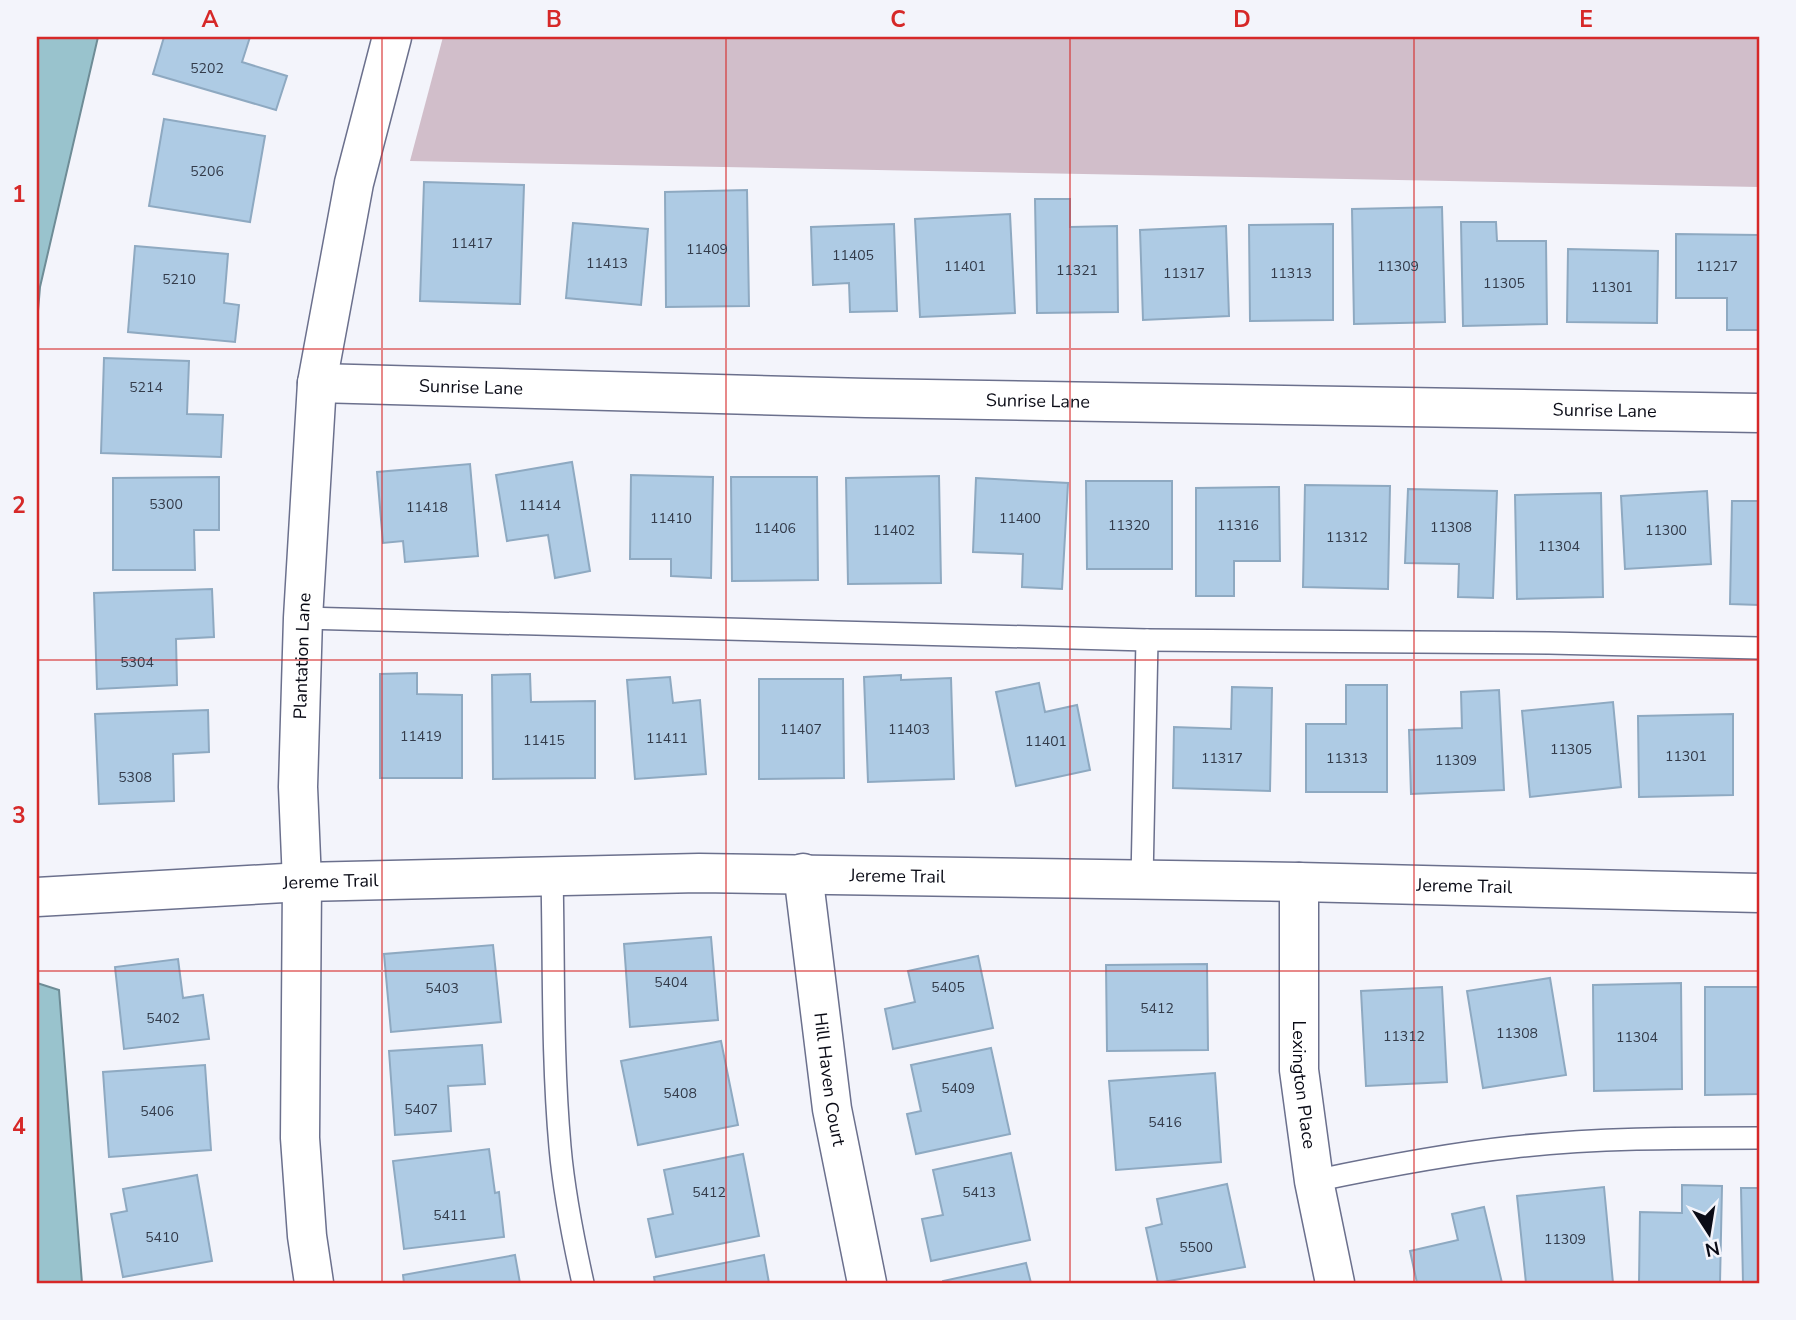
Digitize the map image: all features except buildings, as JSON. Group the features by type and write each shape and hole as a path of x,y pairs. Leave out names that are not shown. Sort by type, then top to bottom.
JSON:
{"street":[{"name":"Plantation Lane","path":"314,1283 307,1236 300,1138 302,882 298,787 303,618 317,383 354,183 392,37"},
{"name":"Sunrise Lane","path":"317,383 866,398 1759,413"},
{"name":"Jereme Trail","path":"37,897 302,882 552,875 803,873 1759,893"},
{"name":"Hill Haven Court","path":"803,873 832,1109 867,1283"},
{"name":"Lexington Place","path":"1299,882 1299,1070 1314,1181 1335,1283"}],"lane":[{"path":"303,618 1147,640 1759,648"},
{"path":"1142,880 1147,640"},
{"path":"552,875 555,1069 560,1147 569,1220 583,1283"},
{"path":"1314,1181 1446,1155 1516,1146 1654,1138 1759,1138"}],"shaded area":[{"path":"443,37 1759,37 1759,187 410,161"}],"water":[{"path":"37,37 98,37 40,287 37,323"},
{"path":"37,983 59,990 82,1283 37,1283"}]}
